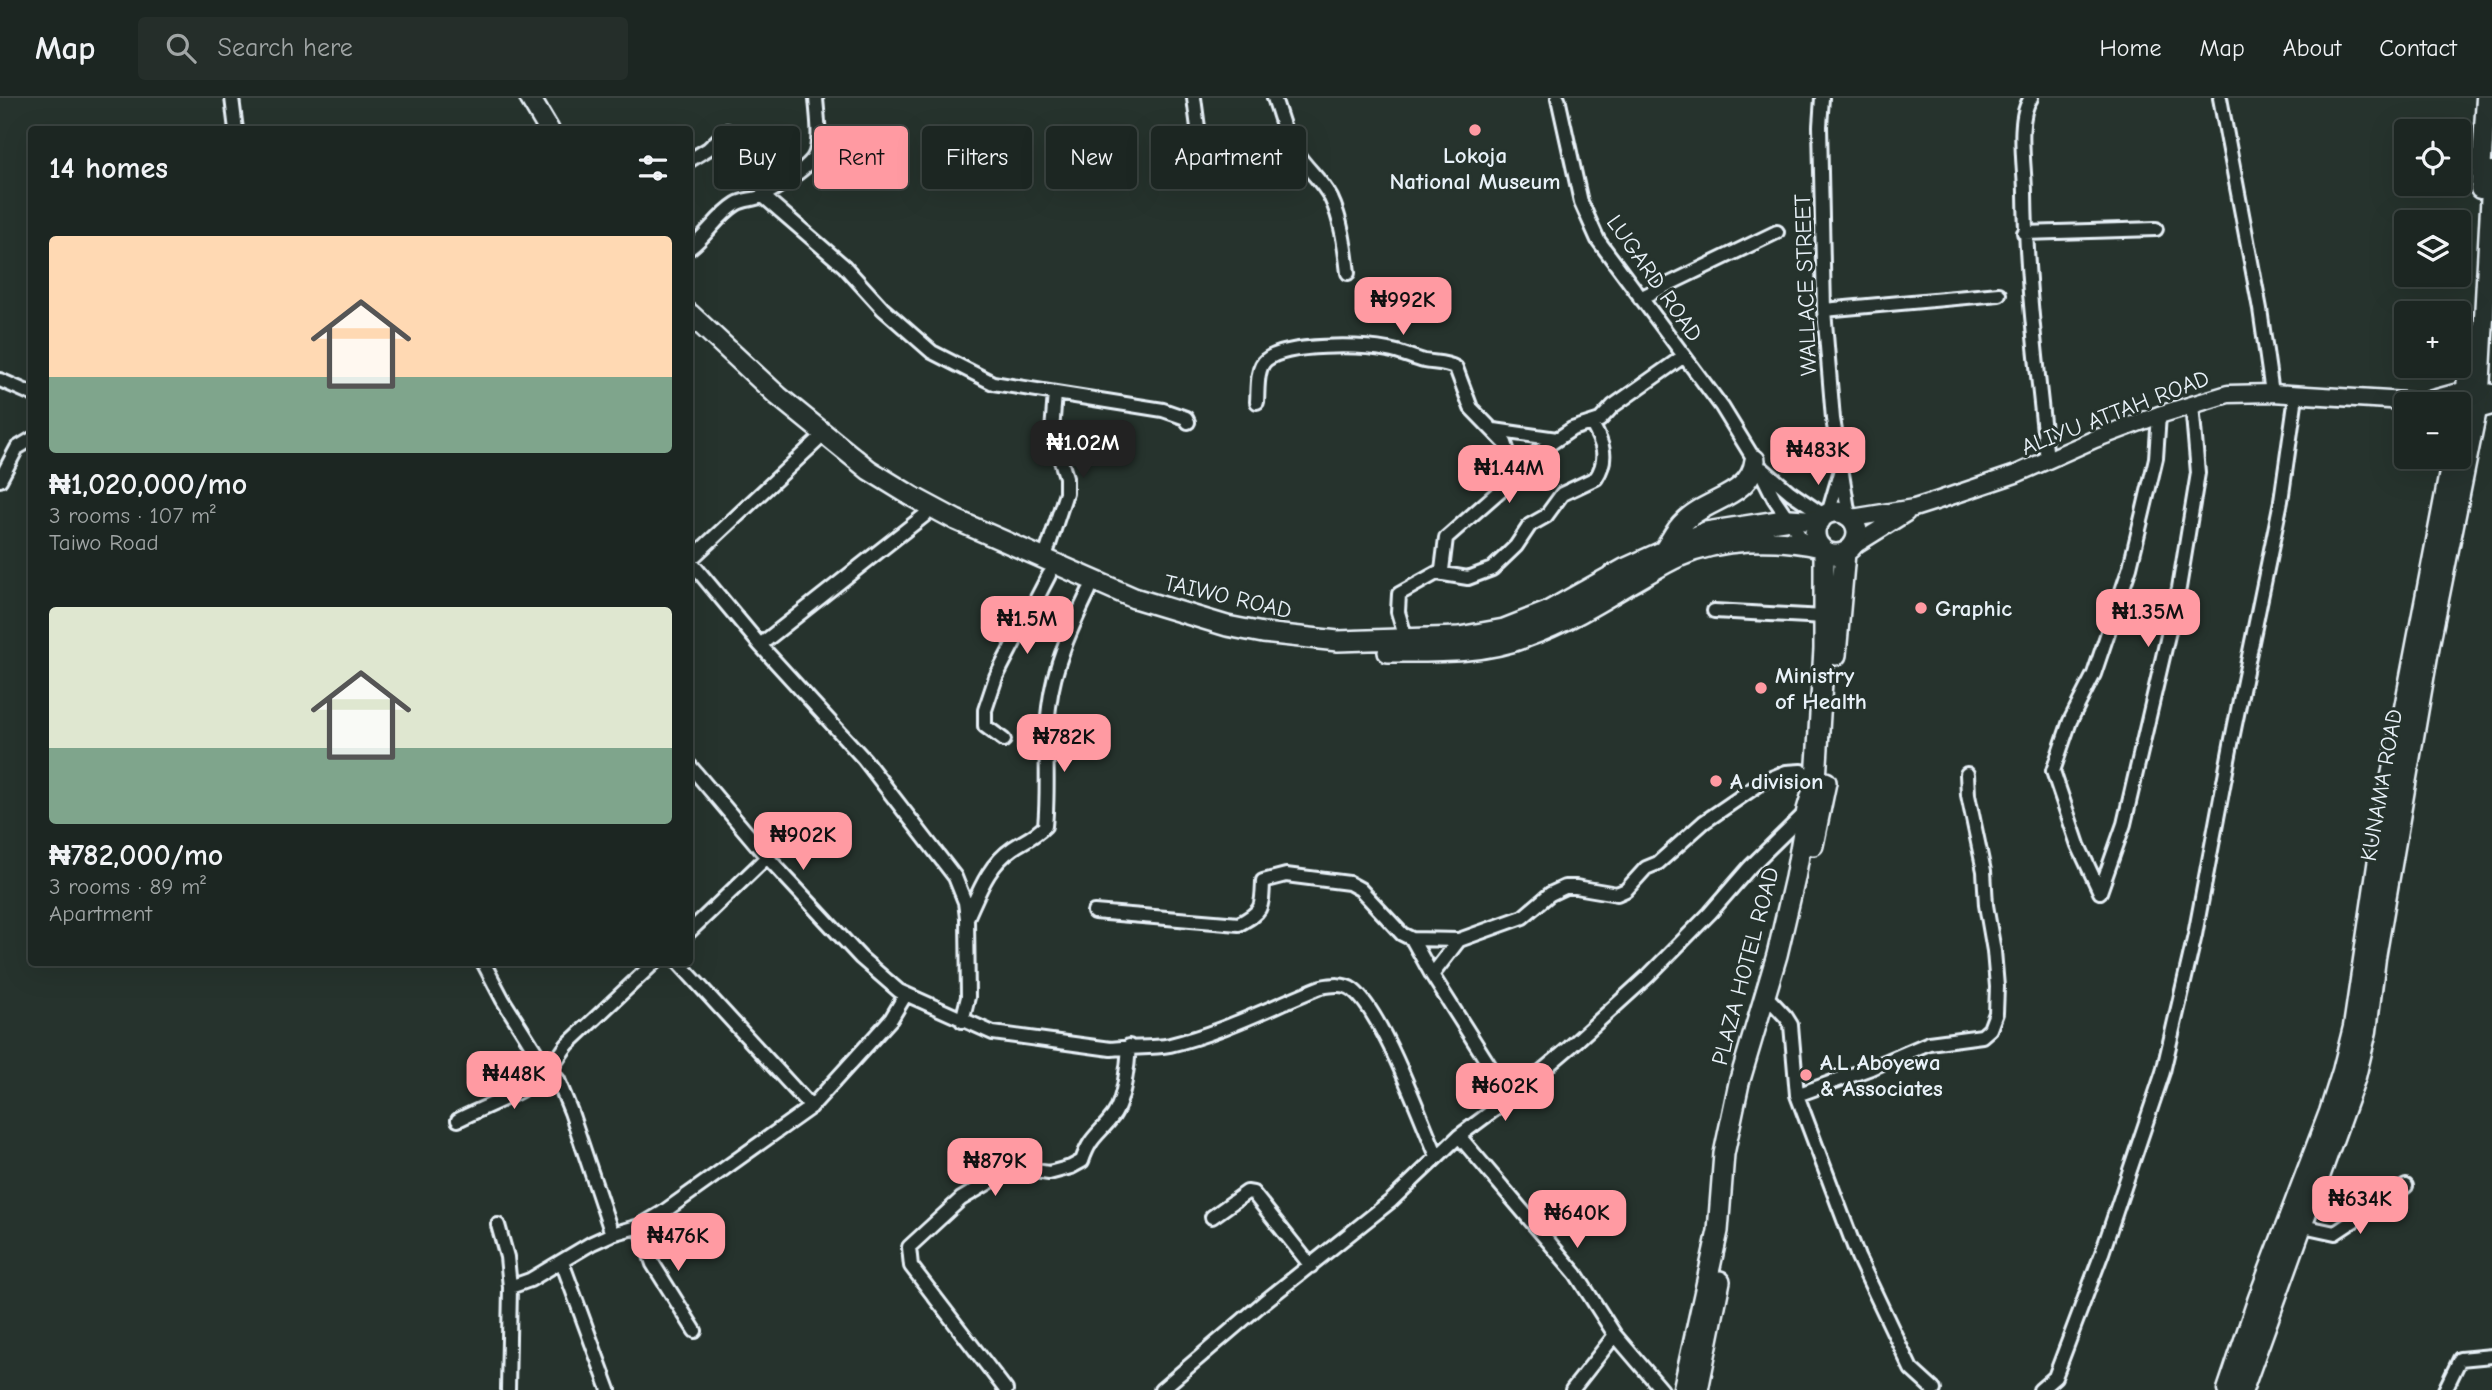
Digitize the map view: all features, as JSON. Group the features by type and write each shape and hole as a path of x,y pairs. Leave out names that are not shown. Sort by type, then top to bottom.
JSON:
{"main road":[{"path":"530,98 547,126"},
{"path":"540,98 557,126"},
{"name":"KUNAMA ROAD","path":"2479,391 2486,98"},
{"name":"KUNAMA ROAD","path":"2471,407 2479,391 2492,172"},
{"name":"TAIWO ROAD","path":"693,317 778,396 869,470 1089,591 1235,639 1323,652 1473,650 1525,638 1587,609 1677,557 1695,551 1734,543 1817,547"},
{"name":"TAIWO ROAD","path":"693,334 726,366 859,475 925,515 1047,568 1134,598 1263,633 1338,641 1459,637 1504,629 1547,612 1665,549 1706,531 1824,517"},
{"path":"1665,549 1684,521 1740,487 1752,475 1756,462"},
{"name":"KUNAMA ROAD","path":"2227,1390 2294,1201 2329,1112 2353,1027 2388,791 2450,469"},
{"name":"KUNAMA ROAD","path":"2243,1390 2356,1077 2367,1031 2376,958 2459,469"},
{"path":"1839,513 1850,517 1857,536 1849,549 1834,554 1817,547 1816,531 1824,517 1839,513"},
{"name":"PLAZA HOTEL ROAD","path":"1683,1390 1718,1231 1726,1142 1739,1083 1777,955 1807,810 1821,786 1825,617 1817,547"},
{"name":"PLAZA HOTEL ROAD","path":"1698,1390 1724,1264 1736,1158 1821,786 1849,549"}],"street":[{"path":"232,98 236,126"},
{"path":"693,246 705,237 722,215 739,202 763,196 814,157 817,141 816,98"},
{"path":"1194,98 1198,126"},
{"path":"1275,98 1287,137 1296,154 1321,181 1332,200 1345,241 1348,273"},
{"name":"LUGARD ROAD","path":"1558,98 1581,202 1598,240 1722,407 1756,462"},
{"name":"WALLACE STREET","path":"1822,98 1820,126 1824,310 1833,419 1850,517"},
{"path":"2031,98 2023,123 2024,233 2047,460"},
{"path":"2220,98 2260,309 2272,393"},
{"path":"693,158 714,143"},
{"path":"763,196 844,266 883,309 932,352 993,383 1163,410 1185,418 1188,422"},
{"path":"2024,233 2156,229"},
{"path":"1640,298 1777,232"},
{"path":"1824,310 1999,294"},
{"path":"1256,402 1260,367 1266,359 1297,350 1332,346 1388,350 1424,361 1450,365 1456,368 1471,408 1505,443 1513,480"},
{"path":"1406,639 1398,612 1399,594 1442,570 1446,538 1513,480 1532,456 1572,429 1600,420 1613,406 1684,356"},
{"path":"0,380 28,392"},
{"path":"1004,740 985,726 985,709 996,677 1047,568 1066,493 1066,477 1052,432 1055,393"},
{"name":"ALIYU ATTAH ROAD","path":"1914,508 2016,474 2159,415 2228,394 2272,393 2394,401"},
{"path":"2040,1390 2054,1377 2060,1364 2102,1253 2163,1072 2195,936 2281,501 2296,396"},
{"path":"2159,415 2156,458 2130,567 2094,674 2070,721 2053,771 2078,845 2100,892 2124,824 2179,588 2198,472 2192,404"},
{"path":"1437,573 1468,578 1492,569 1516,546 1530,525 1546,516 1562,494 1596,478 1605,459 1603,444 1592,424"},
{"path":"1494,430 1557,439"},
{"path":"693,557 817,441"},
{"path":"0,480 17,449 28,442"},
{"path":"1756,462 1824,517 1841,469"},
{"path":"1756,462 1774,499 1817,547"},
{"path":"1850,517 1914,508"},
{"path":"1849,549 1914,508"},
{"path":"760,645 925,515"},
{"path":"693,564 760,645 864,759 946,866 962,892 967,918 968,997 962,1021"},
{"path":"967,918 986,875 1012,849 1032,839 1045,826 1049,709 1055,676 1067,636 1089,591"},
{"path":"1714,611 1825,617"},
{"path":"693,770 767,857 860,958 881,977 906,994 993,1033 1111,1049 1167,1046 1197,1037 1321,987 1332,985 1351,988 1362,998 1384,1034 1437,1156"},
{"path":"1094,912 1239,924 1259,912 1263,881 1286,875 1349,883 1360,890 1402,934 1412,939 1460,940 1524,917 1550,894 1565,887 1618,894 1626,890 1646,868 1658,863 1704,822 1765,780 1786,772 1801,771 1821,786"},
{"path":"1797,1095 1871,1068 1928,1043 1982,1036 1990,1029 1996,1013 1994,951 1986,905 1984,871 1968,795 1967,775"},
{"path":"1161,1390 1174,1385 1264,1302 1391,1201 1437,1156 1510,1098 1648,976 1807,810"},
{"path":"693,928 767,857"},
{"path":"1412,939 1510,1098"},
{"path":"1432,975 1460,940"},
{"path":"485,966 537,1054 558,1080 612,1234"},
{"path":"458,1120 533,1083 550,1069 557,1056 577,1034 651,966"},
{"path":"682,966 811,1107"},
{"path":"510,1287 530,1280 592,1243 640,1226 663,1213 811,1107 891,1019 906,994"},
{"path":"1771,1002 1791,1026 1797,1095 1858,1257 1911,1368 1934,1390"},
{"path":"1006,1390 911,1266 909,1247 961,1199 1008,1171 1049,1172 1071,1167 1082,1161 1089,1142 1115,1114 1128,1065 1129,1046"},
{"path":"1460,1136 1576,1275 1615,1335 1662,1390"},
{"path":"2303,1226 2335,1233 2406,1186"},
{"path":"1212,1217 1247,1192 1253,1193 1311,1266"},
{"path":"498,1225 508,1256 510,1287 508,1390"},
{"path":"640,1226 653,1264 695,1331"},
{"path":"562,1262 609,1390"},
{"path":"1572,1390 1615,1335"},
{"path":"2445,1390 2460,1359 2492,1356"}],"place":[{"name":"Lokoja National Museum","path":"1475,130"},
{"name":"Graphic","path":"1921,608"},
{"name":"Ministry of Health","path":"1761,688"},
{"name":"A division","path":"1716,781"},
{"name":"A.L Aboyewa & Associates","path":"1806,1075"}]}
